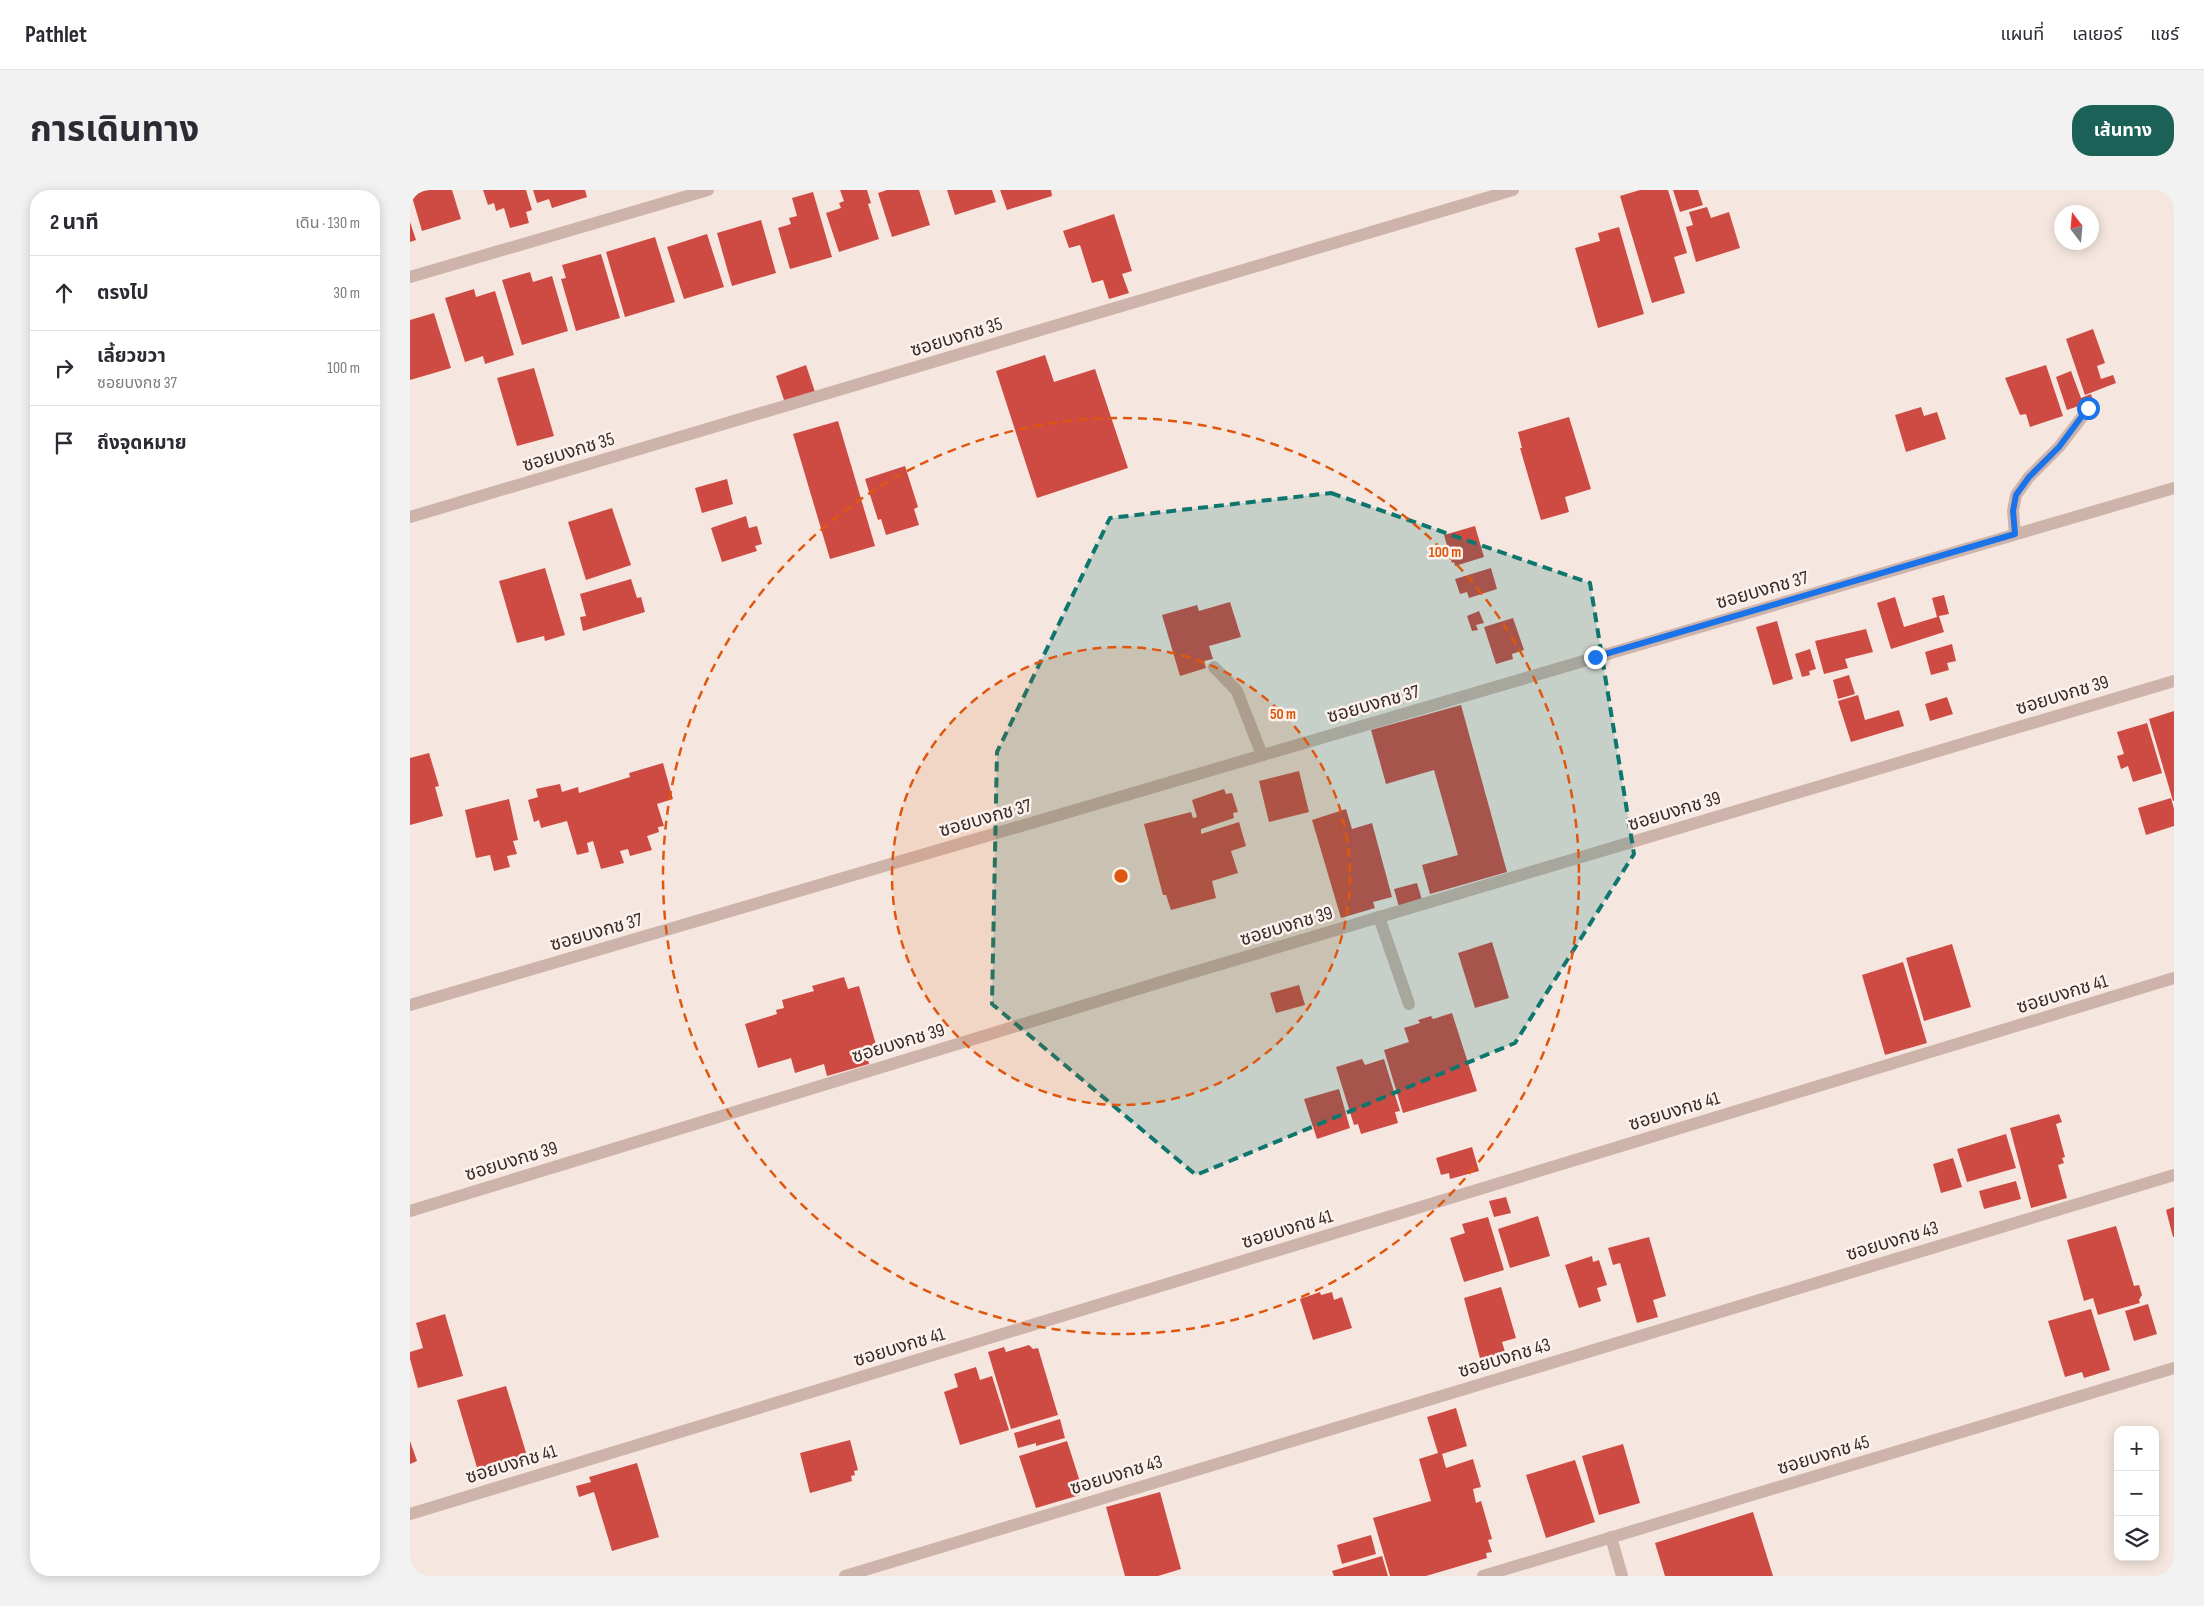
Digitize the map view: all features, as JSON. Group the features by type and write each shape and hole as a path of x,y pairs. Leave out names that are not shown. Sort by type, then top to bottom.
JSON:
{"street":[{"path":"410,276 708,190"},
{"name":"ซอยบงกช 35","path":"410,517 1513,190"},
{"path":"2015,534 2013,511 2016,495 2029,477 2059,447 2088,408"},
{"name":"ซอยบงกช 37","path":"410,1005 2174,488"},
{"path":"1214,667 1238,691 1262,756"},
{"name":"ซอยบงกช 39","path":"410,1210 1379,917 2174,681"},
{"path":"1379,917 1409,1004"},
{"name":"ซอยบงกช 41","path":"410,1514 2174,978"},
{"name":"ซอยบงกช 43","path":"845,1576 2174,1175"},
{"name":"ซอยบงกช 45","path":"1483,1576 2174,1368"},
{"path":"1611,1537 1622,1576"}],"highlighted area":[{"path":"1331,493 1590,583 1634,854 1515,1043 1196,1175 992,1004 997,752 1110,518"}],"building":[{"path":"410,190 452,190 461,219 422,231"},
{"path":"483,190 526,190 532,210 526,212 529,223 510,228 504,208 496,211 494,203 488,205"},
{"path":"533,190 585,190 587,197 552,208 549,199 537,203"},
{"path":"840,190 867,190 871,203 868,204 879,239 839,252 826,213 841,208 839,203 844,201"},
{"path":"887,190 919,190 930,225 892,237 878,193"},
{"path":"947,190 992,190 996,202 955,215"},
{"path":"1000,190 1051,190 1052,196 1007,210"},
{"path":"1640,190 1668,190 1687,253 1674,257 1685,293 1652,303 1620,196"},
{"path":"1673,190 1698,190 1703,205 1680,212"},
{"path":"813,192 832,257 790,269 778,228 791,224 789,218 797,216 792,198"},
{"path":"1707,207 1711,218 1729,212 1740,248 1696,262 1686,227 1693,225 1689,212"},
{"path":"1114,214 1132,271 1122,274 1129,293 1109,299 1103,280 1092,283 1080,245 1069,248 1063,231"},
{"path":"761,220 776,273 732,286 717,233"},
{"path":"410,222 416,240 410,242"},
{"path":"1619,227 1644,314 1598,328 1575,248 1600,241 1598,233"},
{"path":"707,234 724,287 684,299 667,247"},
{"path":"655,237 675,302 625,317 606,252"},
{"path":"601,254 620,318 576,331 561,279 566,278 562,265"},
{"path":"530,272 533,282 552,276 568,331 522,345 502,280"},
{"path":"474,289 476,297 495,291 514,355 485,364 483,356 465,362 445,298"},
{"path":"434,313 451,368 410,380 410,320"},
{"path":"2093,329 2105,363 2097,366 2101,379 2113,375 2116,383 2085,395 2066,339"},
{"path":"1045,355 1054,382 1095,369 1128,468 1037,498 996,371"},
{"path":"806,365 815,392 785,403 776,376"},
{"path":"2046,365 2063,416 2030,427 2026,414 2020,415 2005,378"},
{"path":"534,368 554,436 517,446 497,378"},
{"path":"2071,371 2081,398 2091,394 2093,401 2067,410 2056,377"},
{"path":"1921,407 1924,416 1937,412 1946,439 1906,452 1895,415"},
{"path":"1569,417 1591,489 1565,497 1569,512 1541,520 1520,448 1522,448 1518,432"},
{"path":"838,421 875,546 830,559 793,434"},
{"path":"905,466 918,507 914,509 919,525 886,535 881,519 878,520 865,479"},
{"path":"727,479 733,504 702,513 695,488"},
{"path":"612,508 631,565 586,580 568,522"},
{"path":"746,516 749,528 757,526 762,544 755,546 757,551 722,562 711,528"},
{"path":"1475,526 1484,557 1455,566 1454,562 1452,563 1444,535"},
{"path":"545,568 565,635 545,641 544,636 517,643 499,581"},
{"path":"1491,568 1497,589 1469,598 1467,592 1460,594 1455,579"},
{"path":"631,579 637,598 641,597 645,612 583,631 580,617 586,616 580,594"},
{"path":"1944,595 1949,614 1939,616 1944,632 1891,649 1877,603 1895,597 1904,627 1937,617 1932,598"},
{"path":"1230,602 1241,637 1209,646 1213,659 1204,661 1206,668 1180,676 1162,615 1197,605 1199,611"},
{"path":"1479,611 1484,623 1476,625 1478,630 1472,631 1467,616"},
{"path":"1513,618 1524,650 1512,654 1513,659 1496,664 1484,627"},
{"path":"1777,621 1793,679 1773,685 1756,627"},
{"path":"1866,629 1873,652 1845,659 1848,668 1824,674 1815,641"},
{"path":"1952,644 1956,661 1947,663 1949,670 1931,675 1925,652"},
{"path":"1810,649 1816,669 1809,671 1810,675 1802,677 1795,654"},
{"path":"1849,675 1855,694 1838,699 1833,680"},
{"path":"1858,695 1865,720 1899,710 1904,726 1851,742 1838,701"},
{"path":"1947,697 1953,714 1930,721 1925,704"},
{"path":"1461,705 1507,872 1430,894 1422,865 1458,855 1434,770 1386,784 1371,730"},
{"path":"2174,711 2174,801 2173,801 2149,719"},
{"path":"2147,723 2162,773 2133,782 2128,766 2121,769 2117,756 2124,754 2117,732"},
{"path":"429,753 439,786 435,787 443,816 410,825 410,758"},
{"path":"663,763 673,799 657,804 664,826 658,827 659,832 647,836 652,850 630,856 628,849 620,851 624,863 601,869 593,841 587,843 589,852 577,855 567,821 541,828 539,820 534,822 528,800 538,797 536,789 560,784 562,792 578,787 579,793 630,777 629,773"},
{"path":"1299,771 1309,812 1269,822 1259,781"},
{"path":"1224,789 1226,794 1232,793 1238,812 1233,813 1234,818 1201,829 1201,834 1239,822 1246,846 1231,851 1238,873 1212,881 1216,898 1171,910 1166,895 1163,895 1144,824 1191,812 1193,818 1197,817 1192,800"},
{"path":"2171,798 2174,809 2174,826 2146,835 2138,808"},
{"path":"509,799 518,840 513,841 517,854 507,856 510,867 494,871 490,855 476,858 465,810"},
{"path":"1346,809 1352,829 1372,823 1392,897 1373,902 1375,908 1341,918 1312,820"},
{"path":"1417,883 1422,900 1399,907 1394,889"},
{"path":"1492,942 1509,998 1475,1008 1458,953"},
{"path":"1952,944 1971,1007 1924,1021 1906,958"},
{"path":"1903,962 1927,1043 1885,1055 1862,975"},
{"path":"844,977 848,989 859,986 877,1048 866,1052 869,1064 827,1076 824,1064 795,1073 791,1058 758,1068 745,1024 777,1014 776,1010 784,1008 782,1000 814,991 812,986"},
{"path":"1299,985 1305,1005 1276,1013 1270,993"},
{"path":"1452,1013 1477,1091 1403,1113 1384,1050 1409,1042 1404,1028 1420,1023 1418,1020 1431,1016 1433,1019"},
{"path":"1362,1059 1365,1065 1384,1059 1400,1111 1395,1112 1398,1123 1361,1134 1358,1124 1354,1125 1336,1067"},
{"path":"1339,1089 1350,1128 1317,1139 1304,1099"},
{"path":"2059,1114 2062,1122 2056,1124 2065,1157 2062,1158 2064,1163 2058,1165 2067,1198 2031,1208 2010,1128"},
{"path":"2006,1134 2016,1168 1967,1182 1957,1149"},
{"path":"1472,1147 1479,1171 1450,1179 1449,1173 1441,1175 1436,1158"},
{"path":"1953,1158 1962,1187 1941,1193 1933,1164"},
{"path":"2016,1181 2021,1199 1984,1209 1979,1191"},
{"path":"1506,1197 1511,1213 1494,1217 1489,1201"},
{"path":"2174,1207 2174,1237 2173,1237 2166,1210"},
{"path":"1538,1216 1550,1256 1510,1268 1498,1229"},
{"path":"1488,1217 1504,1270 1464,1282 1450,1238 1465,1233 1462,1224"},
{"path":"2116,1226 2134,1286 2139,1285 2142,1295 2139,1300 2140,1303 2098,1315 2093,1298 2084,1301 2067,1240"},
{"path":"1649,1237 1666,1296 1653,1300 1658,1317 1637,1323 1620,1263 1613,1265 1608,1248"},
{"path":"1592,1256 1593,1262 1599,1260 1607,1285 1597,1288 1601,1301 1579,1308 1565,1265"},
{"path":"1501,1287 1516,1338 1502,1342 1506,1355 1481,1362 1464,1298"},
{"path":"1320,1292 1321,1295 1332,1292 1334,1300 1342,1297 1352,1328 1313,1340 1300,1299"},
{"path":"2148,1304 2157,1334 2134,1341 2125,1311"},
{"path":"2091,1309 2110,1370 2084,1378 2082,1372 2065,1377 2048,1321"},
{"path":"445,1314 463,1376 418,1388 410,1359 410,1352 423,1348 416,1323"},
{"path":"1029,1345 1033,1349 1038,1348 1058,1415 1011,1429 988,1352 1004,1347 1006,1352"},
{"path":"976,1367 980,1380 992,1376 1009,1430 960,1445 944,1392 958,1387 954,1374"},
{"path":"506,1386 527,1456 478,1471 457,1400"},
{"path":"1456,1408 1467,1446 1442,1454 1446,1468 1473,1459 1481,1487 1473,1489 1476,1503 1481,1501 1492,1539 1488,1540 1492,1552 1486,1553 1487,1558 1426,1576 1390,1576 1373,1518 1431,1501 1419,1459 1438,1453 1427,1417"},
{"path":"1060,1419 1065,1438 1036,1446 1036,1443 1018,1448 1014,1433"},
{"path":"850,1440 858,1470 854,1471 855,1475 851,1476 852,1481 810,1493 800,1453"},
{"path":"410,1441 417,1461 410,1464"},
{"path":"1067,1441 1082,1488 1078,1489 1080,1495 1036,1508 1019,1456"},
{"path":"1623,1444 1640,1503 1599,1515 1582,1456"},
{"path":"1575,1460 1595,1522 1546,1538 1526,1475"},
{"path":"637,1463 659,1537 612,1551 594,1492 579,1497 576,1486 591,1482 589,1477"},
{"path":"1160,1492 1181,1569 1158,1576 1125,1576 1106,1507"},
{"path":"1753,1512 1773,1576 1665,1576 1655,1543"},
{"path":"1371,1535 1376,1554 1342,1564 1337,1545"},
{"path":"1382,1556 1388,1576 1334,1576 1332,1571"}],"route":[{"path":"1595,657 2015,534 2013,511 2016,495 2029,477 2074,429 2088,408"}]}
